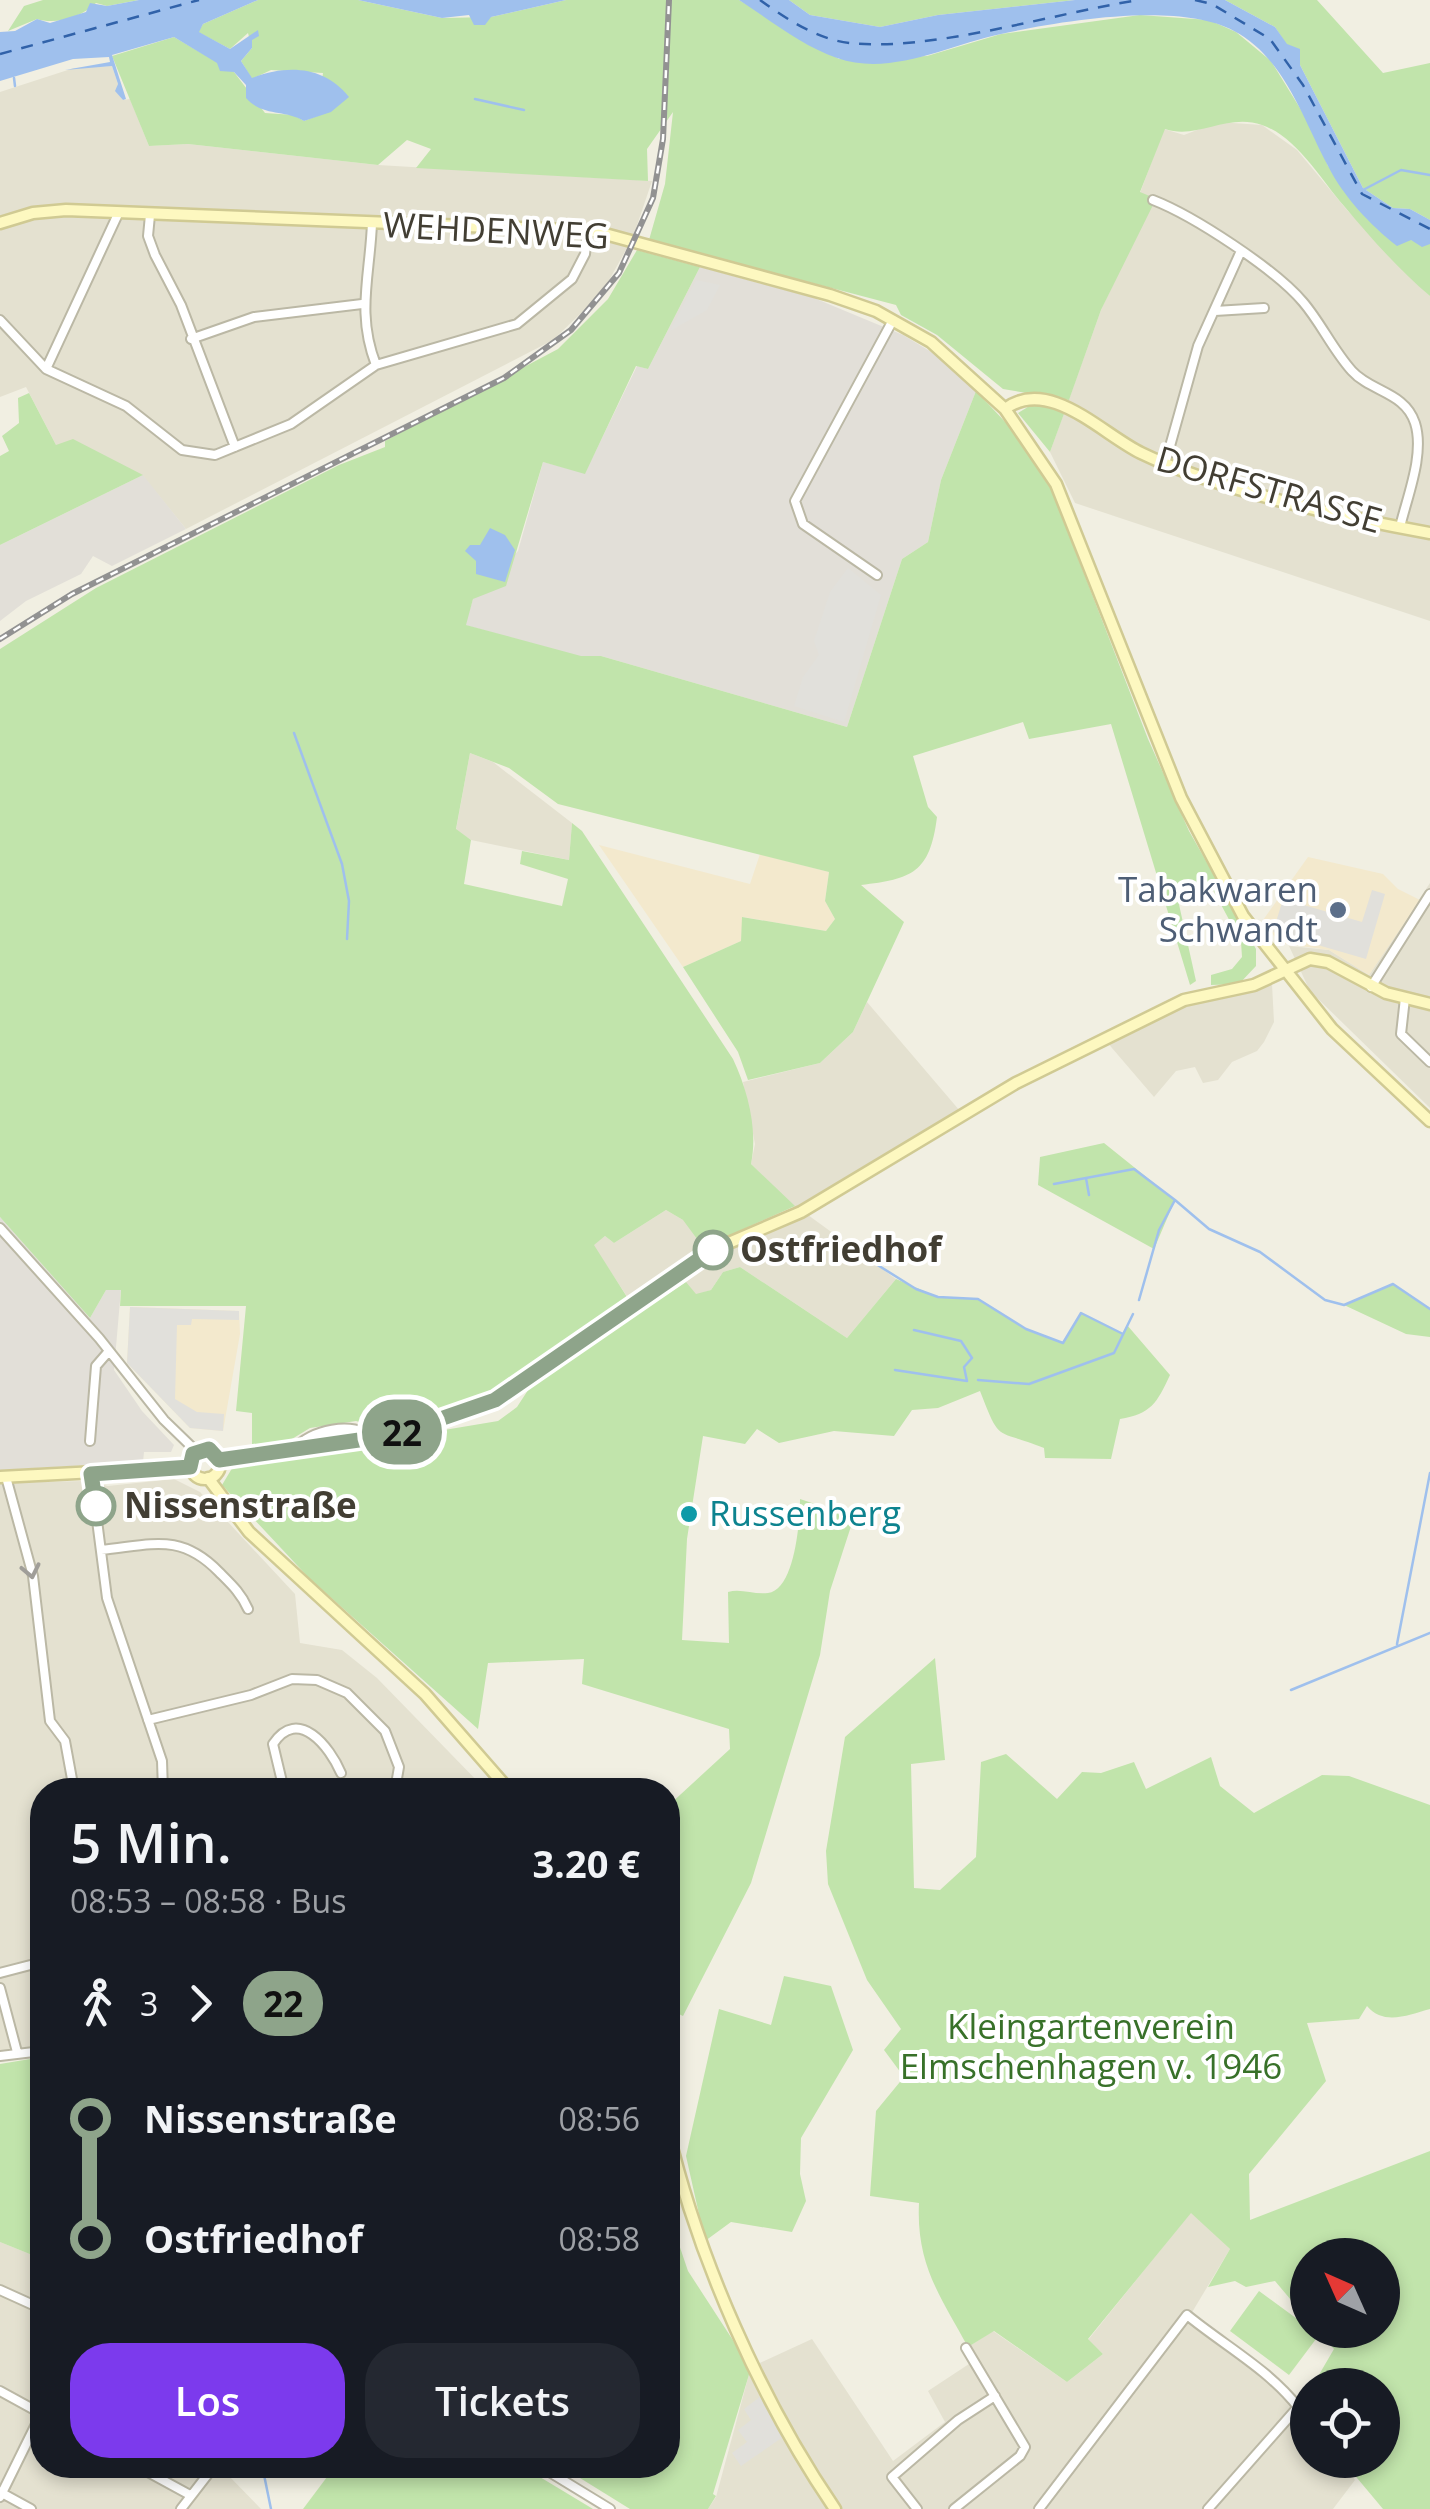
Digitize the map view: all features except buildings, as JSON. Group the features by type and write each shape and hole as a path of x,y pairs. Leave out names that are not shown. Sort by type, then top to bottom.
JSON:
{"street":[{"path":"1153,200 1193,218 1298,296 1355,374 1397,399 1412,416 1418,448 1400,528"},
{"name":"WEHDENWEG","path":"0,223 50,211 588,230 816,291 893,320 946,354 1005,410 1044,461 1072,520 1128,671 1197,835 1237,905 1282,970 1332,1029 1430,1121"},
{"path":"46,369 118,214"},
{"path":"150,215 148,236 154,255 181,305 236,447"},
{"path":"372,223 369,275 362,304 376,365"},
{"path":"0,320 46,369 126,406 182,450 204,456 291,424 376,365 518,324 572,279 586,254 588,230"},
{"path":"1165,464 1198,346 1240,253"},
{"path":"192,339 246,319 362,304"},
{"path":"1215,311 1264,308"},
{"path":"878,576 803,524 794,500 893,320"},
{"name":"DORFSTRASSE","path":"1005,410 1026,399 1057,402 1165,464 1430,533"},
{"path":"1371,987 1430,894"},
{"path":"219,1460 394,1435 495,1400 710,1251 801,1212 960,1115 1184,1000 1254,985 1294,962 1320,960 1371,987 1430,1004"},
{"path":"1405,998 1402,1034 1430,1062"},
{"path":"0,1228 164,1420 196,1451"},
{"path":"90,1442 96,1366 109,1351"},
{"path":"196,1451 209,1449 219,1460 218,1471 208,1478"},
{"path":"190,1467 196,1451"},
{"path":"72,1778 65,1741 50,1721 45,1647 33,1576 3,1477 190,1467"},
{"path":"190,1467 197,1476 208,1478 249,1532 426,1694 499,1778"},
{"path":"91,1474 117,1637 165,1770 164,1778"},
{"path":"101,1550 187,1546 236,1588 248,1609"},
{"path":"148,1720 251,1695 292,1680 317,1680 347,1693 385,1731 399,1767 397,1778"},
{"path":"280,1778 273,1744 283,1732 294,1728 318,1736 341,1773"},
{"path":"263,1770 275,1766"},
{"path":"0,1974 30,1965"},
{"path":"0,1988 17,2052"},
{"path":"0,2056 30,2051"},
{"path":"680,2174 700,2246 764,2380 836,2509"},
{"path":"0,2290 30,2304"},
{"path":"1039,2509 1187,2315 1239,2357 1274,2377 1298,2407 1208,2509"},
{"path":"954,2509 1024,2452 1023,2441 966,2348"},
{"path":"0,2391 30,2407"},
{"path":"917,2509 892,2477 958,2420 995,2396"},
{"path":"30,2437 1,2494 31,2509"},
{"path":"158,2478 190,2495"},
{"path":"181,2509 204,2478"},
{"path":"559,2478 610,2509"}],"shaded area":[{"path":"112,66 118,84 116,91 123,100 130,99 149,146 188,144 378,165 652,181 633,237 602,293 553,340 186,529 142,475 56,445 26,387 0,397 0,92 74,68"},
{"path":"1218,122 1262,125 1297,150 1347,210 1430,296 1430,621 1075,503 1050,452 1101,310 1125,259 1140,193 1164,129 1184,135"},
{"path":"700,267 814,298 903,335 933,353 976,391 941,480 928,542 902,559 847,727 601,656 581,657 465,625 473,599 518,551 543,462 585,473 637,366 648,369"},
{"path":"696,280 720,285 707,310 670,331"},
{"path":"143,475 186,529 112,566 93,556 81,574 26,601 0,621 0,545"},
{"path":"848,568 881,595 844,722 794,706 803,677 819,655 814,641 830,592"},
{"path":"470,753 493,762 572,823 569,860 471,840 456,830"},
{"path":"599,845 750,884 760,854 829,872 825,901 835,919 826,931 743,917 741,941 683,967"},
{"path":"1308,857 1383,874 1398,889 1420,900 1369,975 1329,950 1279,943 1263,920"},
{"path":"1430,883 1430,1108 1310,991 1289,946 1329,950 1369,975"},
{"path":"1372,890 1385,894 1366,959 1273,932 1283,899 1362,922"},
{"path":"1272,984 1274,1022 1264,1042 1257,1051 1232,1062 1218,1080 1203,1083 1195,1067 1176,1071 1154,1097 1106,1041 1194,1001"},
{"path":"867,1002 960,1111 804,1205 808,1215 896,1279 847,1338 740,1267 723,1272 711,1290 696,1295 685,1282 638,1313 593,1245 605,1236 614,1243 666,1210 683,1220 749,1226 794,1207 751,1164 755,1144 743,1082 820,1063 853,1032"},
{"path":"0,1217 90,1318 106,1290 121,1289 114,1370 142,1411 174,1445 171,1452 144,1452 143,1462 0,1470"},
{"path":"130,1307 239,1311 240,1334 223,1431 190,1428 127,1363"},
{"path":"130,1307 239,1311 239,1320 192,1319 191,1325 177,1325 175,1399 197,1412 224,1414 223,1431 190,1428 127,1363"},
{"path":"174,1479 200,1492 295,1594 300,1643 342,1650 377,1678 474,1778 30,1778 30,2052 0,2056 0,1483 84,1481 108,1486"},
{"path":"1191,2212 1230,2249 1191,2314 1290,2390 1290,2478 1355,2480 1333,2509 708,2509 716,2497 751,2367 812,2339 893,2461 945,2422 928,2391 972,2362 965,2349 993,2331 1067,2382 1103,2354 1088,2340"},
{"path":"0,2242 30,2254 30,2478 231,2478 261,2509 0,2509"},
{"path":"761,2396 786,2435 741,2466 732,2453 747,2442 738,2430 751,2420 744,2409"}],"green space":[{"path":"43,0 139,0 107,6 96,3 68,18 37,19 8,31 24,6"},
{"path":"258,0 358,0 442,18 491,17 566,0 739,0 839,59 927,56 1001,34 1140,15 1209,20 1236,32 1271,61 1311,126 1328,166 1411,240 1430,244 1430,296 1374,241 1297,149 1275,131 1249,122 1189,131 1165,129 1140,192 1152,197 1153,205 1101,310 1069,400 1003,389 937,335 901,315 896,305 649,240 665,184 673,112 647,149 648,181 416,168 431,149 407,140 378,165 188,144 149,146 112,56 174,37 234,72 265,113 294,115 304,121 317,116 323,73 271,70 252,79 241,61 252,48 248,33 230,49 198,32 203,24"},
{"path":"789,0 1075,0 938,15 880,27 810,15"},
{"path":"1225,0 1317,0 1383,73 1430,63 1430,220 1410,209 1393,208 1363,188 1300,65 1275,27"},
{"path":"637,250 700,267 648,369 636,366 585,474 543,462 506,586 473,599 466,625 581,656 601,656 847,727 902,559 928,542 941,480 976,391 1009,426 1049,483 1148,739 1189,831 1256,949 1256,966 1239,984 1211,985 1211,975 1232,969 1242,957 1241,942 1210,884 1178,900 1196,981 1190,985 1111,724 1029,739 1023,722 913,756 928,807 937,817 934,836 916,870 893,880 861,885 904,922 853,1032 820,1063 748,1080 738,1052 683,967 741,941 742,917 826,931 835,919 825,901 829,872 558,804 509,768 470,753 456,829 471,840 464,884 562,906 568,879 520,864 522,851 569,860 572,823 582,831 733,1059 750,1111 751,1164 795,1206 703,1247 683,1220 666,1210 614,1243 605,1236 594,1245 627,1297 492,1390 388,1430 356,1421 310,1428 287,1442 252,1446 252,1413 236,1411 246,1306 120,1306 121,1290 106,1290 90,1318 0,1217 0,649 96,588 339,465 385,447 385,441 558,349 608,299"},
{"path":"29,393 56,445 73,439 143,475 0,545 0,456 9,451 2,436 19,423 18,398"},
{"path":"1036,402 1065,411 1050,452 1018,413"},
{"path":"1104,1143 1175,1200 1154,1249 1038,1185 1040,1157"},
{"path":"740,1267 847,1338 896,1279 938,1297 978,1299 1026,1329 1062,1343 1081,1313 1122,1334 1127,1325 1170,1375 1152,1406 1120,1419 1111,1459 1045,1458 1044,1448 1001,1432 980,1391 938,1408 912,1410 894,1436 834,1431 779,1443 757,1429 745,1444 703,1436 687,1539 682,1640 729,1643 728,1592 768,1593 777,1589 794,1553 800,1499 854,1517 830,1591 820,1655 751,1883 683,2016 680,1795 730,1749 729,1729 582,1684 584,1659 488,1663 478,1729 309,1578 222,1485 234,1465 498,1421 517,1407 534,1381 686,1282 696,1294 711,1290 723,1272"},
{"path":"1393,1284 1430,1309 1430,1337 1406,1334 1344,1305"},
{"name":"Kleingartenverein Elmschenhagen v. 1946","path":"935,1658 945,1760 911,1764 914,1888 940,1890 976,1857 981,1762 1006,1754 1057,1799 1082,1772 1101,1773 1134,1762 1146,1789 1211,1757 1220,1786 1254,1813 1322,1775 1349,1776 1430,1805 1430,2009 1389,2017 1367,2006 1359,2019 1307,2023 1326,2081 1249,2174 1250,2220 1430,2151 1430,2509 1383,2509 1357,2478 1400,2478 1400,2368 1323,2368 1333,2348 1400,2348 1400,2238 1290,2238 1290,2299 1275,2281 1246,2287 1235,2281 1208,2287 1230,2249 1191,2213 1088,2339 1103,2354 1067,2382 994,2331 968,2347 926,2262 919,2203 870,2196 876,2111 904,2077 884,2050 901,2029 867,1980 828,1884 826,1851 845,1737"},
{"path":"784,1976 831,1986 853,2050 801,2138 800,2174 806,2201 792,2232 731,2222 705,2241 686,2156 719,2009 771,2025"},
{"path":"30,2059 30,2254 0,2242 0,2064"},
{"path":"680,2247 688,2271 751,2368 713,2494 716,2496 708,2509 630,2509 580,2478 680,2478"},
{"path":"1259,2291 1290,2314 1290,2348 1309,2348 1294,2368 1290,2368 1289,2375 1230,2331"},
{"path":"326,2478 542,2478 593,2509 303,2509"}],"water":[{"path":"139,0 258,0 203,24 199,32 230,49 258,30 259,36 252,40 252,48 241,61 252,78 279,71 305,71 329,79 349,97 331,112 304,121 267,110 246,98 246,85 234,72 220,71 217,63 174,37 112,55 126,99 123,100 115,91 118,84 112,66 65,70 110,62 109,57 73,59 0,81 0,32 15,31 37,19 50,23 86,12 90,3 107,6"},
{"path":"358,0 566,0 491,17 485,25 474,25 469,15 442,18"},
{"path":"739,0 789,0 810,15 880,27 938,15 1075,0 1225,0 1275,27 1287,44 1300,49 1300,65 1363,188 1393,208 1410,209 1430,220 1430,244 1422,247 1411,240 1397,246 1367,219 1334,177 1290,91 1266,56 1234,31 1211,22 1152,15 1087,19 1001,34 899,62 878,64 837,58 811,47"},
{"path":"490,528 505,535 515,550 505,582 476,574 476,561 465,551 470,545 480,545"}],"waterway":[{"path":"14,78 15,86"},
{"path":"475,99 524,110"},
{"path":"1363,190 1401,170 1430,175"},
{"path":"294,733 342,864 349,901 347,939"},
{"path":"1054,1184 1134,1169 1175,1200"},
{"path":"1086,1178 1089,1195"},
{"path":"1139,1300 1159,1230 1175,1200 1209,1229 1260,1252 1325,1300 1344,1305 1393,1284 1430,1309"},
{"path":"868,1259 916,1289 938,1297 978,1299 1026,1329 1063,1343 1081,1313 1123,1334"},
{"path":"978,1380 1029,1384 1114,1353 1133,1314"},
{"path":"895,1370 967,1381 964,1367 972,1358 961,1341 914,1330"},
{"path":"1397,1644 1430,1473"},
{"path":"1291,1690 1430,1633"},
{"path":"265,2478 271,2509"}],"ferry route":[{"path":"0,54 199,0"},
{"path":"760,0 826,38 882,44 955,37 1139,0"},
{"path":"1195,0 1212,4 1270,39 1303,85 1362,194 1430,229"}],"railway":[{"path":"0,639 72,594 504,378 571,330 619,273 653,198 663,139 669,0"}],"bus line":[{"name":"22","path":"96,1506 91,1474 190,1467 193,1454 201,1449 209,1449 219,1460 394,1435 495,1400 713,1250"}],"place":[{"name":"Tabakwaren Schwandt","path":"1338,910"},
{"name":"Ostfriedhof","path":"713,1250"},
{"name":"Nissenstraße","path":"96,1506"},
{"name":"Russenberg","path":"689,1514"}]}
